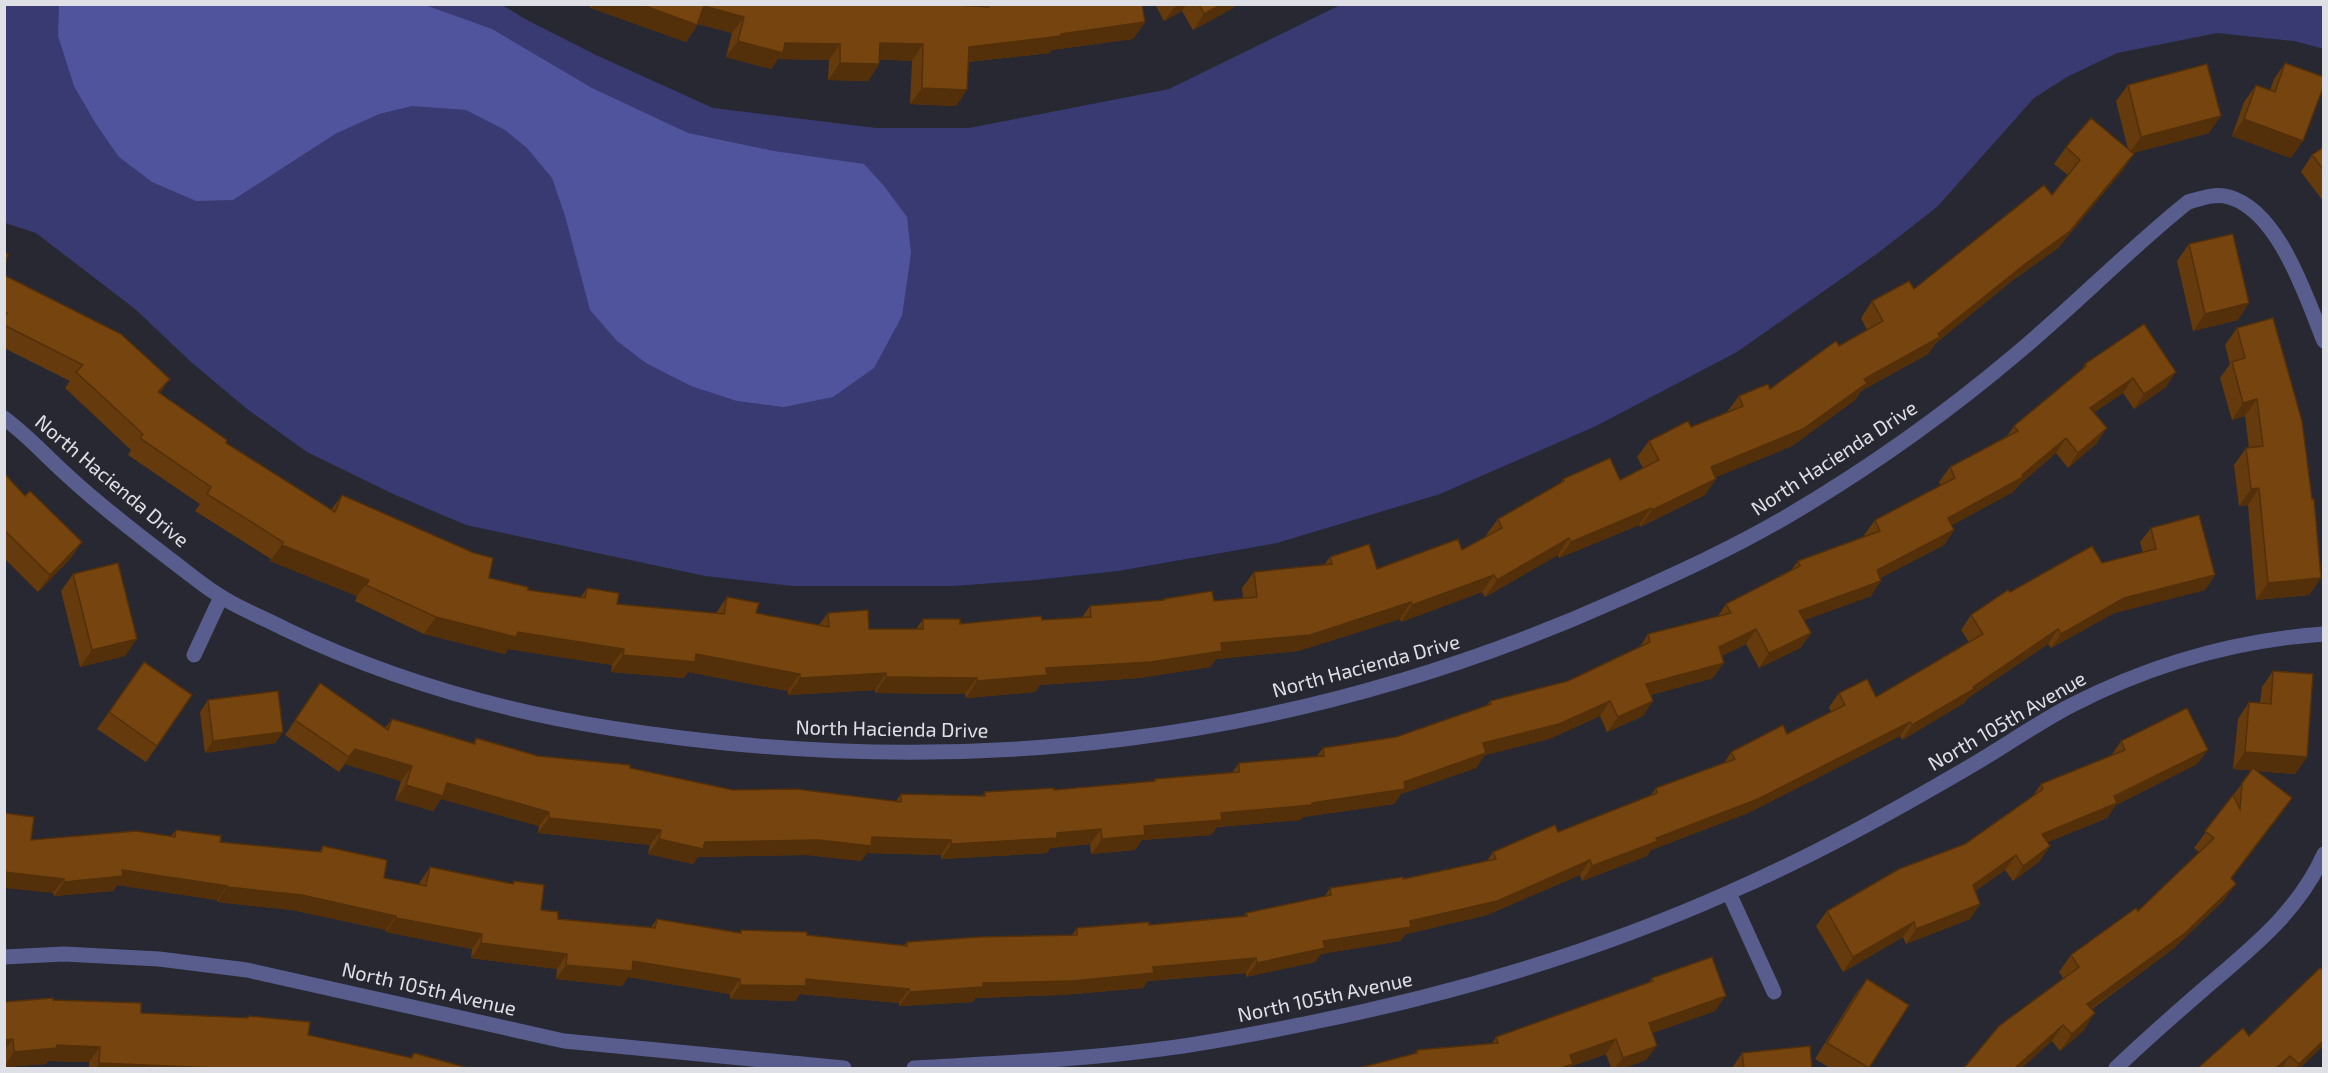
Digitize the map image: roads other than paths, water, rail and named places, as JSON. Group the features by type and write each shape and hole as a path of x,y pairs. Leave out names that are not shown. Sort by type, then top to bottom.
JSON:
{"street":[{"name":"North Hacienda Drive","path":"4,418 23,433 69,478 122,522 221,597 327,649 438,690 531,714 726,744 834,752 948,753 1054,748 1200,729 1353,695 1424,675 1555,628 1711,557 1783,519 1848,479 1966,395 2019,352 2188,202 2211,195 2229,197 2247,205 2260,215 2285,252 2324,341"},
{"path":"194,655 221,597"},
{"name":"North 105th Avenue","path":"914,1068 1093,1062 1367,1012 1447,992 1553,960 1629,933 1729,893 1877,819 1971,766 2071,705 2130,679 2172,663 2244,645 2324,634"},
{"path":"2116,1068 2269,934 2296,901 2324,854"},
{"path":"1729,893 1774,992"},
{"name":"North 105th Avenue","path":"4,957 64,954 159,958 247,970 564,1041 844,1068"}]}
